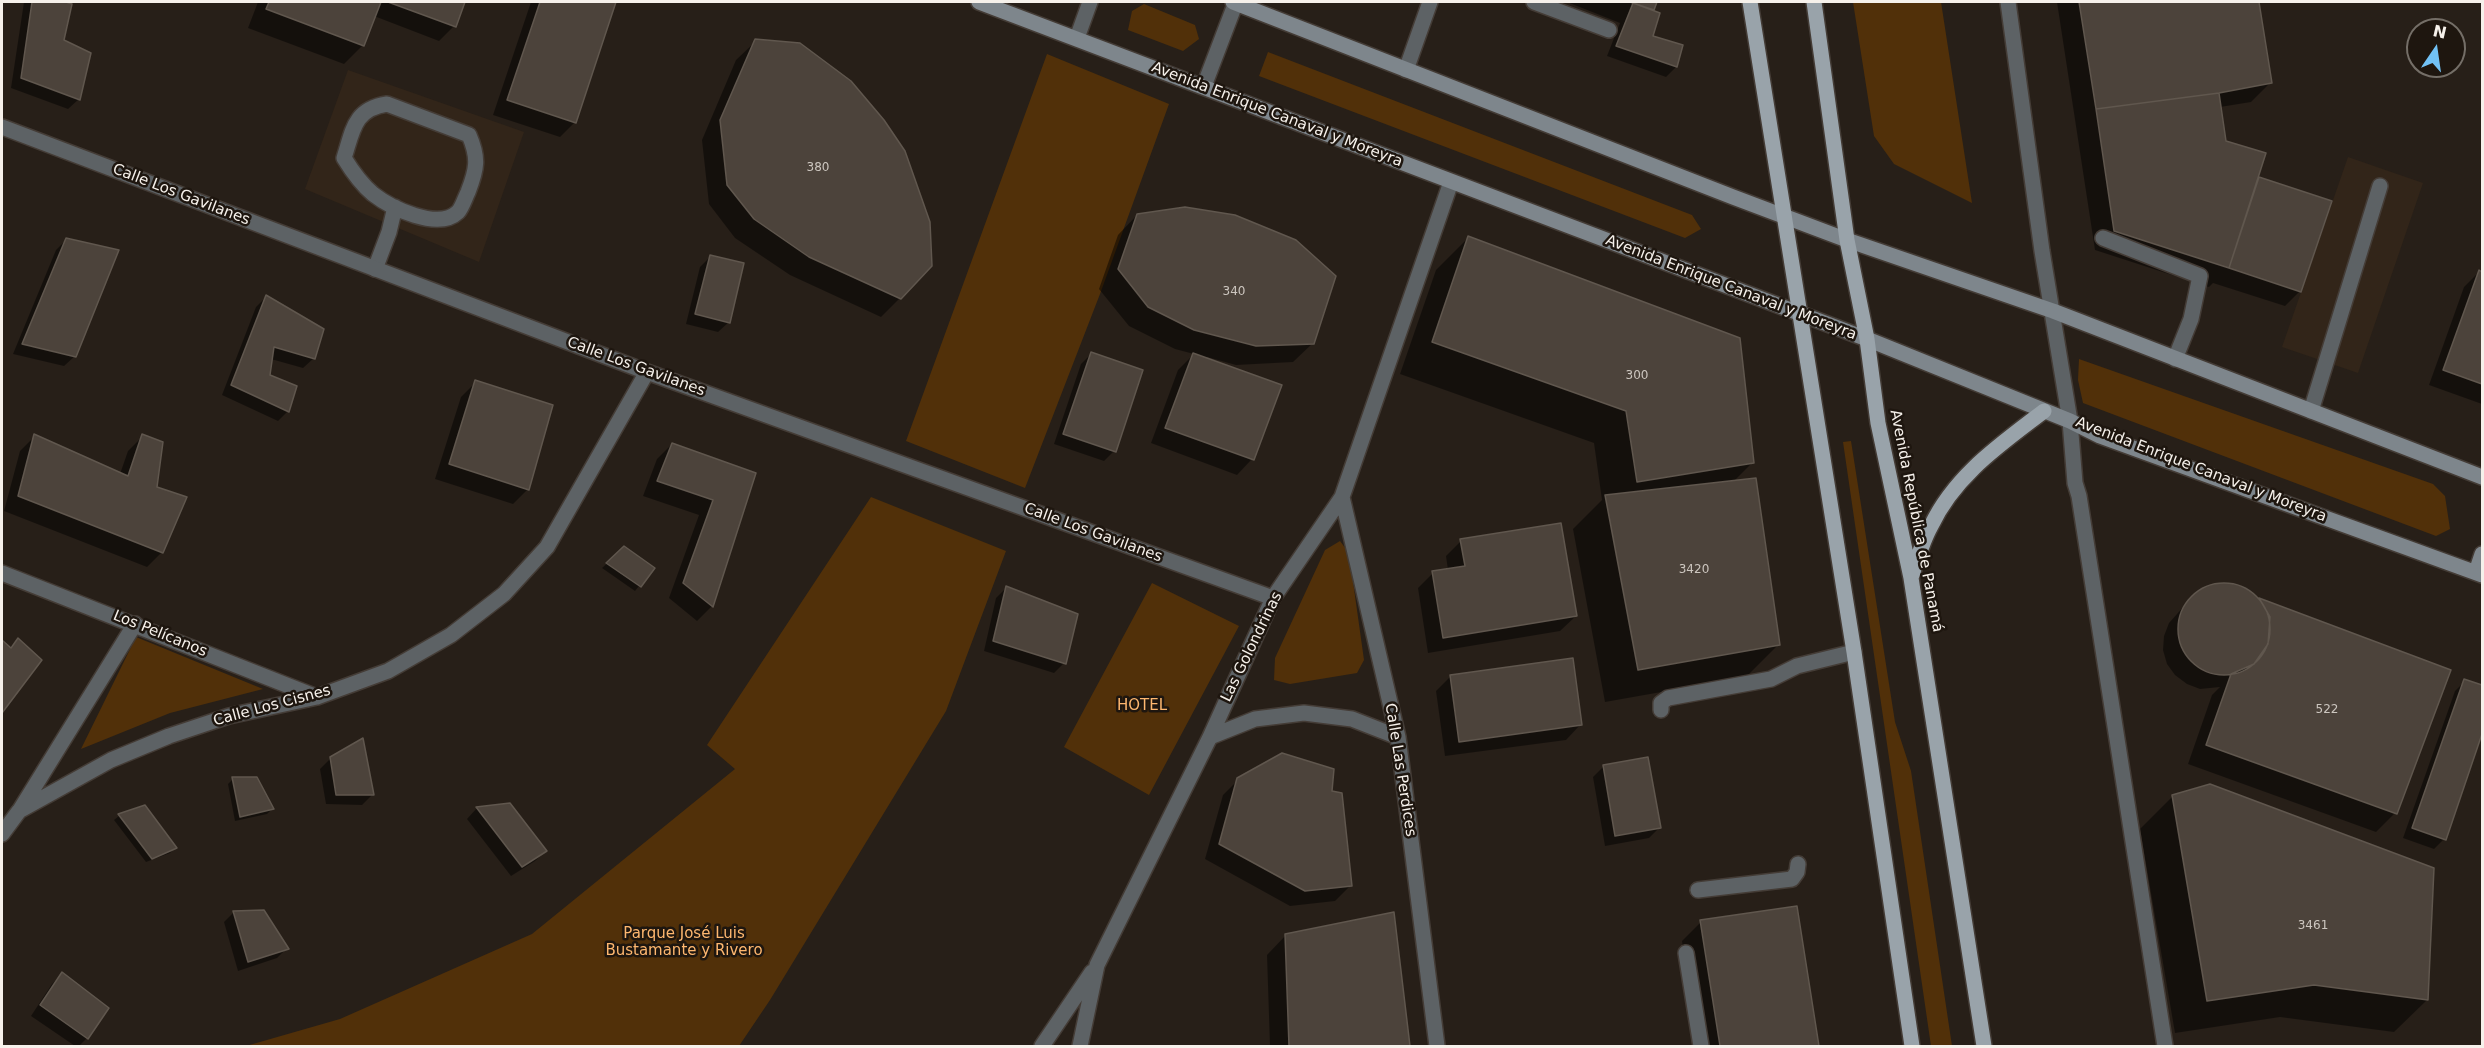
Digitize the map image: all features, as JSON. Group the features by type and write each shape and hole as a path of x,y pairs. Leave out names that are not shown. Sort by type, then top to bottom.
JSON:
{"main road":[{"path":"1750,2 1782,215 1800,313 1854,652 1912,1047"},
{"name":"Avenida República de Panamá","path":"1814,2 1847,240 1867,339 1878,423 1911,578 1984,1047"},
{"path":"1911,578 1930,526 1960,481 1988,453 2044,411"}],"street":[{"name":"Avenida Enrique Canaval y Moreyra","path":"979,2 1800,313 2070,421 2100,436 2479,574"},
{"path":"1077,38 1090,2"},
{"path":"1204,86 1235,2 1847,240 2053,312 2482,477"},
{"path":"1406,70 1430,2"},
{"path":"1534,2 1609,30"},
{"path":"2008,2 2042,251 2070,421 2075,483 2081,508 2165,1047"},
{"path":"387,104 469,135 476,152 475,174 459,212 446,219 432,221 395,207 374,194 357,178 344,158 357,118 374,106 387,104"},
{"name":"Calle Los Gavilanes","path":"2,127 647,372 1274,598"},
{"name":"Las Golondrinas","path":"1080,1047 1097,965 1210,737 1274,598 1342,497 1451,182"},
{"path":"2311,411 2380,186"},
{"path":"375,269 389,232 395,207"},
{"path":"2103,238 2200,276 2191,319 2175,359"},
{"name":"Calle Los Cisnes","path":"20,812 111,760 169,736 229,716 317,697 388,671 451,635 504,594 547,547 647,372"},
{"name":"Calle Las Perdices","path":"1342,497 1398,737 1437,1047"},
{"path":"2479,574 2482,554"},
{"name":"Los Pelícanos","path":"2,573 317,697"},
{"name":"Calle Los Cisnes","path":"2,834 20,812 135,624"},
{"path":"1661,710 1661,703 1668,698 1771,679 1797,666 1854,652"},
{"path":"1210,737 1255,719 1304,713 1352,719 1398,737"},
{"path":"1698,890 1792,879 1797,872 1798,864"},
{"path":"1686,953 1701,1047"},
{"path":"1042,1047 1097,965"}],"shaded area":[{"path":"348,70 524,132 479,262 305,189"},
{"path":"2348,157 2423,183 2358,373 2282,347"}],"green space":[{"path":"1853,2 1941,2 1972,203 1894,164 1874,136"},
{"path":"1144,4 1195,25 1199,39 1183,51 1128,30 1132,11"},
{"path":"1268,52 1692,215 1701,229 1685,238 1259,76"},
{"path":"1047,54 1169,104 1100,294 1025,488 906,441"},
{"path":"2079,359 2433,484 2445,496 2450,529 2436,536 2083,403 2078,380"},
{"path":"1851,441 1895,722 1911,771 1952,1046 1931,1046 1843,442"},
{"name":"Parque José Luis Bustamante y Rivero","path":"871,497 1006,551 946,711 770,1000 739,1046 246,1046 340,1019 532,934 735,769 707,745"},
{"path":"1340,541 1349,553 1364,660 1357,673 1290,684 1274,680 1275,658 1325,550"},
{"name":"HOTEL","path":"1152,583 1239,626 1149,795 1064,747"},
{"path":"136,637 263,689 170,713 81,749"}],"building":[{"path":"32,2 72,4 64,40 91,53 80,100 21,78"},
{"path":"269,2 381,2 364,46 266,9"},
{"path":"388,2 465,2 456,27"},
{"path":"540,2 616,2 576,123 507,100"},
{"path":"1630,2 1657,2 1654,10"},
{"path":"2079,2 2259,2 2272,83 2219,93 2096,109"},
{"path":"1633,3 1660,13 1653,36 1683,45 1677,67 1616,46"},
{"path":"755,39 800,43 851,81 884,120 905,151 930,222 932,266 901,299 809,257 754,219 727,185 720,120"},
{"path":"2219,93 2226,141 2266,153 2229,268 2114,231 2096,109"},
{"path":"2259,177 2332,201 2301,292 2229,268"},
{"path":"1185,207 1235,215 1296,240 1336,276 1314,344 1256,346 1194,330 1148,307 1118,269 1137,214"},
{"path":"1468,236 1740,338 1754,463 1637,482 1626,411 1432,342"},
{"path":"66,238 119,250 76,357 22,344"},
{"path":"710,255 744,263 730,323 695,314"},
{"path":"2479,270 2482,272 2482,384 2443,370"},
{"path":"266,295 324,329 315,359 274,347 270,375 297,386 289,412 231,385"},
{"path":"1091,352 1143,370 1116,452 1063,434"},
{"path":"1193,353 1282,385 1254,460 1165,428"},
{"path":"475,380 553,405 529,490 449,464"},
{"path":"34,434 128,476 142,434 163,442 157,487 187,497 163,553 18,496"},
{"path":"672,443 756,473 713,607 683,583 713,500 657,481"},
{"path":"1756,478 1780,645 1638,670 1605,495"},
{"path":"1561,523 1577,616 1443,638 1432,571 1465,566 1460,539"},
{"path":"624,546 655,568 641,587 606,563"},
{"path":"2224,583 2242,586 2257,596 2267,611 2270,629 2267,647 2257,662 2242,672 2224,675 2206,672 2191,662 2181,647 2178,629 2181,611 2191,596 2206,586"},
{"path":"1006,586 1078,614 1066,664 993,641"},
{"path":"2259,598 2451,670 2397,814 2206,745 2231,674 2254,664 2268,644 2270,617"},
{"path":"18,638 42,660 2,713 2,640 11,648"},
{"path":"1573,658 1582,725 1459,742 1450,675"},
{"path":"2464,679 2482,685 2482,734 2446,840 2412,828"},
{"path":"363,738 374,795 336,795 330,757"},
{"path":"1282,753 1334,769 1332,791 1342,793 1352,886 1305,891 1219,844 1237,778"},
{"path":"1648,757 1661,828 1615,836 1603,765"},
{"path":"232,777 257,777 274,809 240,817"},
{"path":"2210,784 2434,868 2428,1000 2314,985 2207,1001 2172,795"},
{"path":"510,803 547,851 522,867 476,807"},
{"path":"145,805 177,848 152,859 118,814"},
{"path":"1797,906 1819,1046 1720,1046 1700,920"},
{"path":"264,910 289,949 248,962 233,911"},
{"path":"1394,912 1410,1046 1289,1046 1285,934"},
{"path":"62,972 109,1008 88,1039 40,1005"}]}
